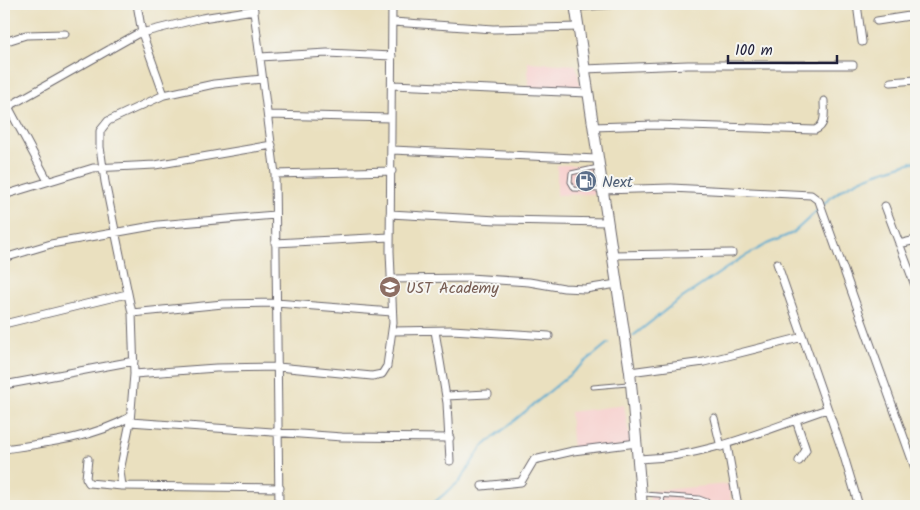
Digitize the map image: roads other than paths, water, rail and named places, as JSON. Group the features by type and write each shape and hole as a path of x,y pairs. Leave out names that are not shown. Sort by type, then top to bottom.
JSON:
{"main road":[{"path":"575,5 580,27 584,69 630,372 639,459 640,503"}],"street":[{"path":"137,4 142,32 164,95"},
{"path":"134,374 216,368 278,367 372,376 382,374 387,366 393,331 390,237 392,4"},
{"path":"575,5 619,4"},
{"path":"857,4 862,42"},
{"path":"6,108 115,45 142,32 254,7 275,174 279,506"},
{"path":"877,21 916,15"},
{"path":"393,22 493,29 580,27"},
{"path":"4,42 26,35 65,34"},
{"path":"260,57 327,53 392,56"},
{"path":"584,69 688,65 853,64"},
{"path":"122,486 120,470 130,419 134,374 132,313 127,294 118,233 103,167 100,131 108,121 164,95 214,84 262,79"},
{"path":"892,82 916,80"},
{"path":"392,85 588,93"},
{"path":"4,99 6,108 48,181"},
{"path":"593,127 655,125 815,130 821,128 824,122 824,101"},
{"path":"269,116 392,118"},
{"path":"4,194 103,167 155,165 272,145"},
{"path":"392,150 598,163"},
{"path":"275,174 392,171"},
{"path":"602,190 702,189 811,195 819,201 916,471"},
{"path":"885,206 916,288"},
{"path":"390,214 506,220 607,222"},
{"path":"4,258 52,244 158,225 275,215"},
{"path":"275,243 390,237"},
{"path":"899,244 916,240"},
{"path":"612,255 732,253"},
{"path":"777,264 859,506"},
{"path":"391,279 469,278 585,289 617,284"},
{"path":"4,324 127,294"},
{"path":"132,313 223,304 276,303 392,312"},
{"path":"393,331 452,330 549,336"},
{"path":"435,331 446,396 450,461"},
{"path":"630,372 704,362 803,337"},
{"path":"4,385 134,361"},
{"path":"446,396 488,394"},
{"path":"639,459 671,456 724,446 827,409"},
{"path":"714,418 724,446 738,506"},
{"path":"4,449 98,432 130,419 342,437 450,438"},
{"path":"796,420 806,450 799,460"},
{"path":"482,486 521,482 534,460 573,451 636,443"},
{"path":"88,459 86,478 89,483 122,486 280,488"}],"lane":[{"path":"598,163 571,173 570,182 574,188 602,190"},
{"path":"593,387 631,383"},
{"path":"662,496 662,506"},
{"path":"640,503 662,496 699,498 707,501 709,506"}],"waterway":[{"path":"823,205 832,196 854,182 916,161"},
{"path":"633,336 672,305 740,259 767,244 793,233 820,208"},
{"path":"430,506 460,481 481,448 608,343"}],"place":[{"name":"Next","path":"586,181"},
{"name":"UST Academy","path":"390,287"}]}
